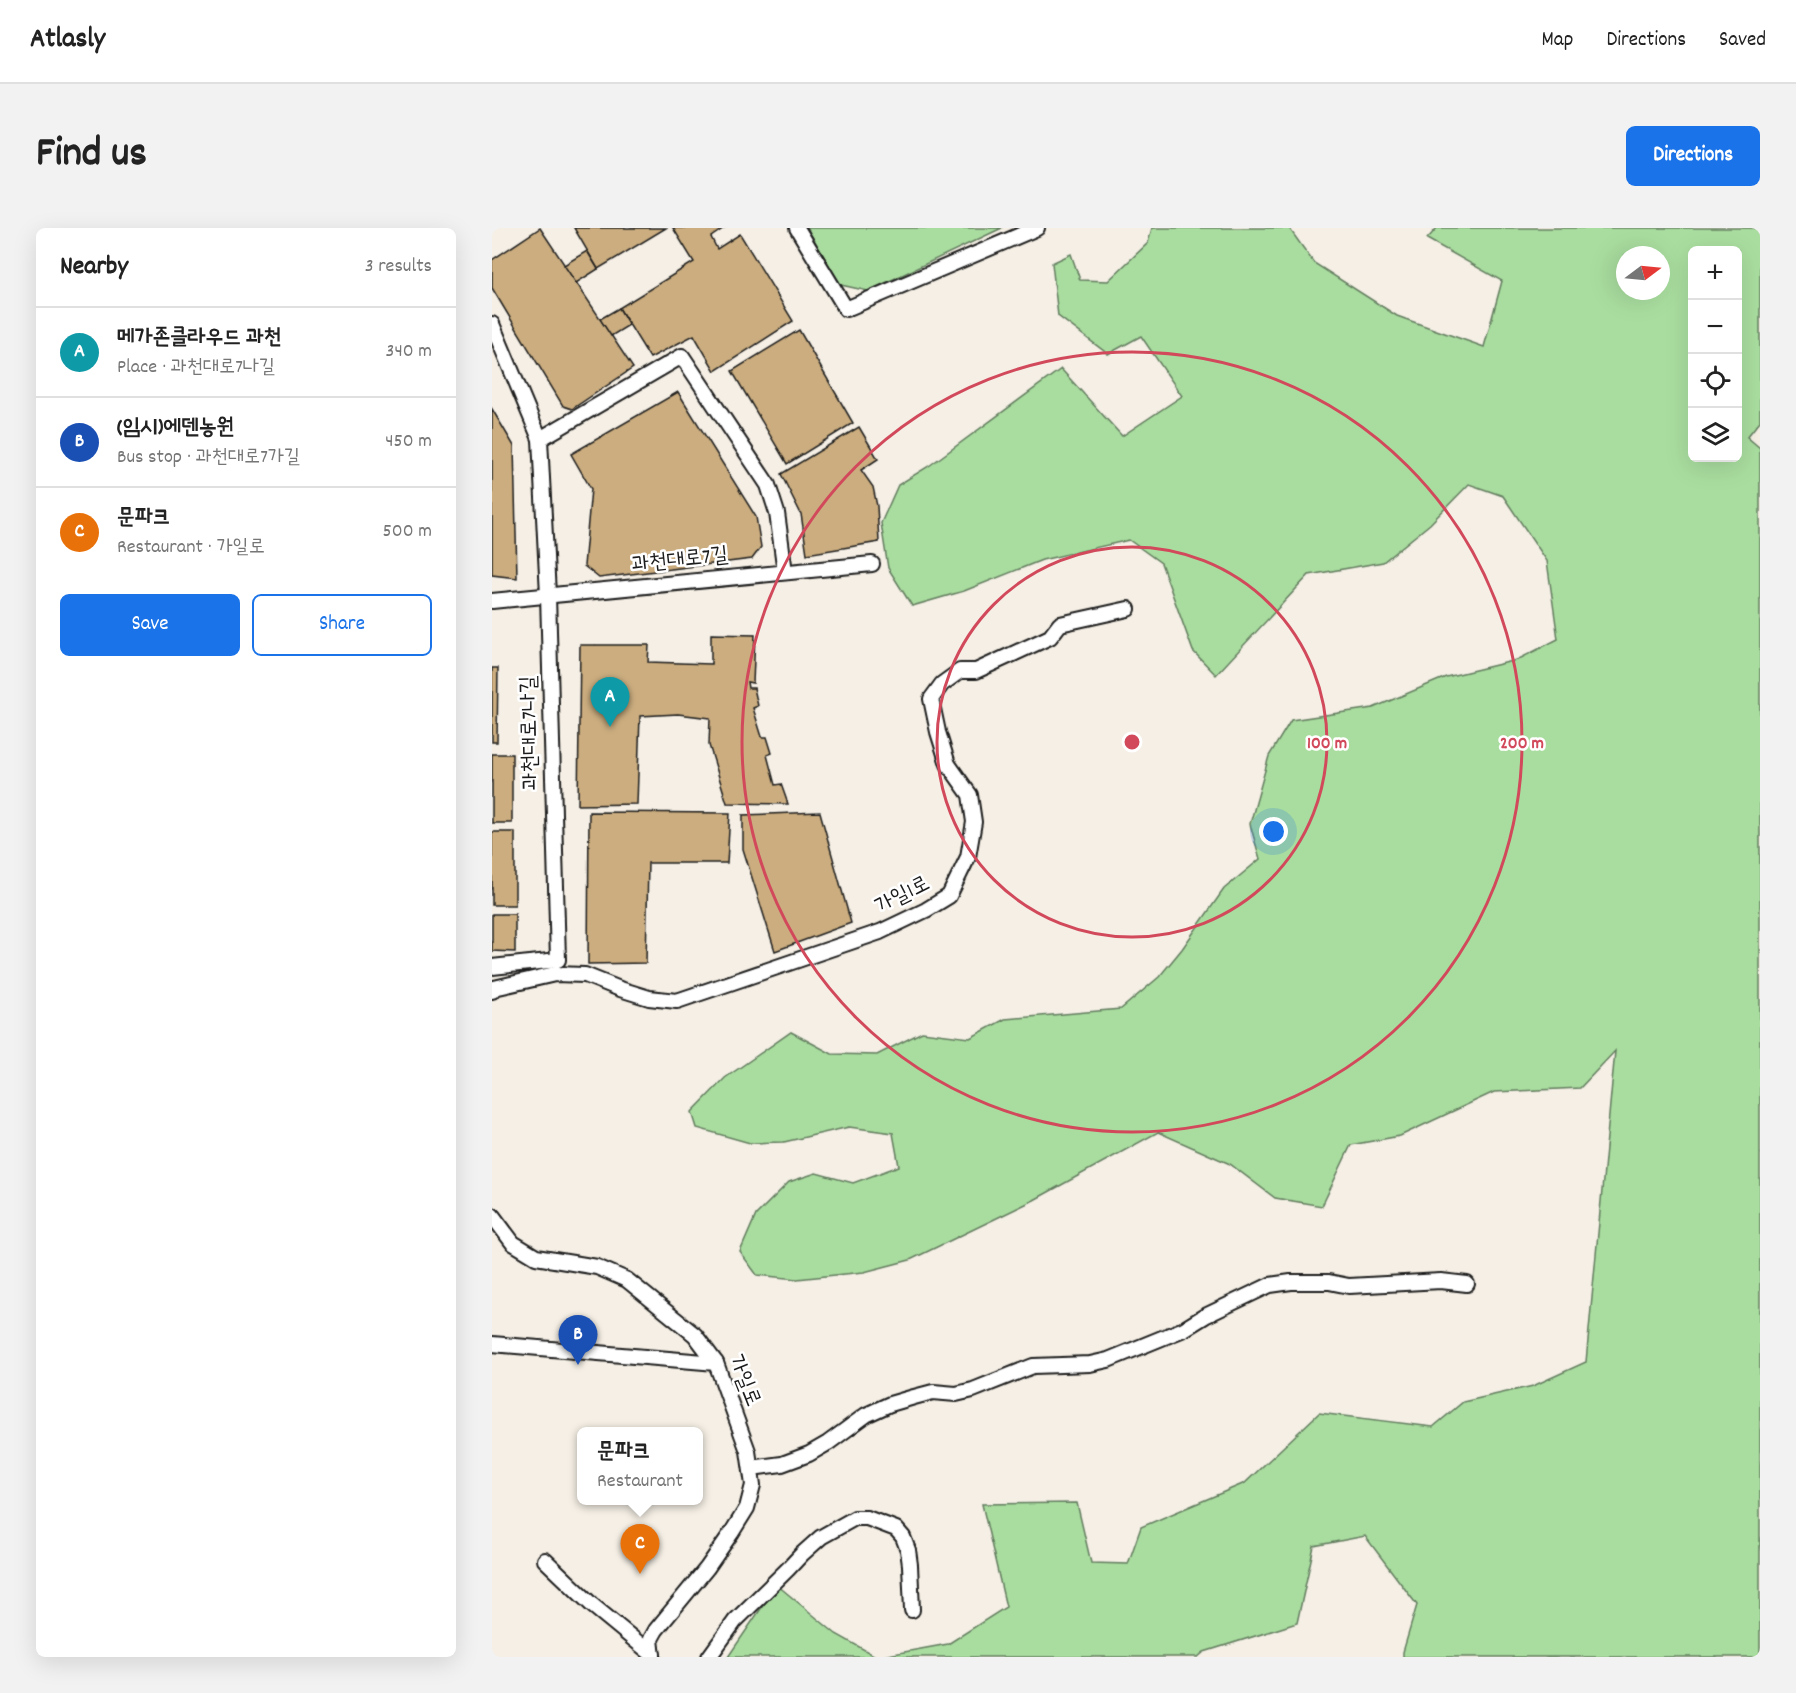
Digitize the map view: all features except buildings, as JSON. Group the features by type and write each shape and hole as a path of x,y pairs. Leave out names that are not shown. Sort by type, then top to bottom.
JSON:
{"street":[{"path":"797,228 846,309 1037,228"},
{"name":"과천대로7나길","path":"492,324 540,439 548,595 558,960 492,967"},
{"path":"540,439 682,356 768,485 777,513 785,572"},
{"name":"과천대로7길","path":"492,601 872,564"},
{"name":"가일1로","path":"493,990 555,974 585,975 649,998 677,1001 880,932 926,910 949,896 968,856 974,822 970,795 948,764 930,699 942,684 960,671 976,671 1050,637 1060,624 1128,609"},
{"name":"가일로","path":"492,1215 513,1243 536,1257 597,1267 627,1280 695,1335 716,1364 748,1451 753,1485 747,1508 707,1568 656,1630 651,1639 653,1656"},
{"path":"751,1468 782,1464 809,1454 866,1415 890,1404 933,1392 956,1394 973,1390 1033,1366 1090,1364 1108,1360 1184,1329 1205,1316 1270,1285 1291,1282 1329,1282 1349,1286 1441,1281 1467,1284"},
{"path":"492,1344 716,1364"},
{"path":"708,1657 735,1621 802,1554 821,1538 855,1518 867,1518 896,1529 903,1537 910,1565 912,1610"},
{"path":"545,1560 592,1605 653,1656"}],"green space":[{"path":"807,228 1002,228 868,291 841,285"},
{"path":"1152,228 1289,228 1314,263 1397,316 1484,347 1502,281 1427,239 1437,228 1760,228 1760,421 1747,437 1760,448 1760,1657 1403,1657 1417,1605 1365,1536 1314,1546 1297,1623 1204,1652 1198,1657 877,1657 948,1644 1006,1607 982,1504 1077,1503 1091,1563 1128,1564 1141,1527 1245,1483 1319,1413 1433,1427 1463,1402 1533,1386 1586,1362 1615,1051 1580,1088 1494,1092 1400,1136 1351,1145 1322,1206 1275,1198 1230,1164 1158,1132 1034,1200 910,1260 864,1272 797,1279 757,1275 740,1252 756,1215 789,1182 816,1173 853,1183 899,1166 893,1133 849,1127 784,1142 750,1143 697,1128 692,1112 725,1078 791,1032 832,1054 877,1055 922,1032 970,1038 1005,1019 1121,1009 1159,977 1182,949 1224,889 1260,859 1250,824 1269,756 1291,720 1373,708 1446,677 1517,660 1558,639 1547,561 1503,496 1469,484 1430,524 1383,562 1309,575 1216,675 1193,651 1161,563 1129,540 1042,560 964,591 912,606 888,568 881,523 898,485 929,466 1061,369 1122,436 1182,396 1141,336 1108,354 1058,316 1052,263 1071,254 1080,280 1108,281 1148,243"},
{"path":"777,1585 836,1634 877,1657 728,1657"}],"place":[{"name":"메가존클라우드 과천","path":"610,727"},
{"name":"(임시)에덴농원","path":"578,1365"},
{"name":"문파크","path":"640,1574"}]}
